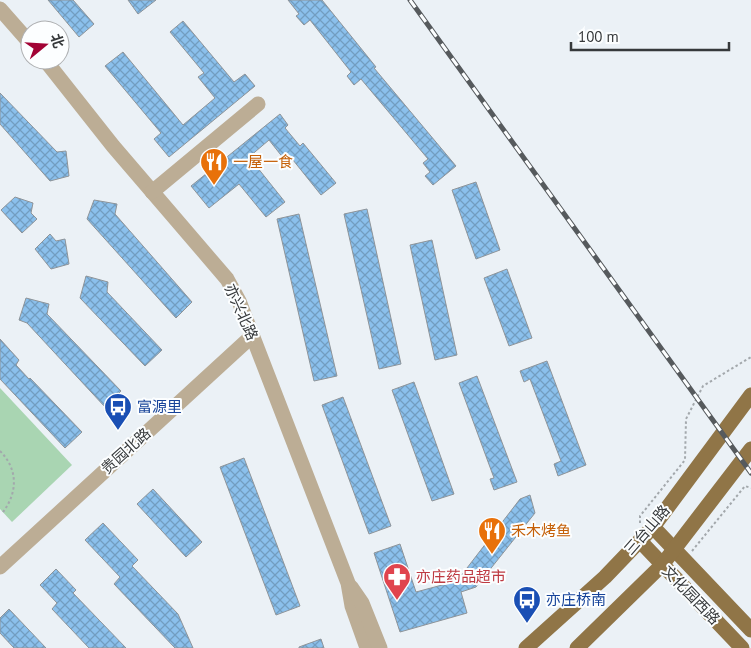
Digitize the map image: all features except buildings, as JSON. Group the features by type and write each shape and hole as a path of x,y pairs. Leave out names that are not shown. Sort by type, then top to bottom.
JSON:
{"main road":[{"name":"三台山路","path":"526,648 653,527 751,395"},
{"path":"577,648 662,565 680,555 751,449"},
{"name":"文化园西路","path":"653,527 751,630"},
{"name":"文化园西路","path":"640,541 742,648"}],"street":[{"path":"0,9 20,32"},
{"name":"亦兴北路","path":"53,70 152,192 227,279 252,336 348,583 352,606 367,648"},
{"path":"152,192 258,104"},
{"name":"贵园北路","path":"0,567 252,336"},
{"name":"亦兴北路","path":"348,583 362,603 380,648"}],"path":[{"path":"640,541 640,516 685,460 686,419 704,386 751,357"},
{"path":"0,451 9,461 14,483 11,502 3,512"},
{"path":"680,555 745,486 751,488"}],"green space":[{"path":"0,388 72,465 12,522 0,509"}],"railway":[{"path":"410,0 751,473"}],"place":[{"name":"一屋一食","path":"214,186"},
{"name":"富源里","path":"118,431"},
{"name":"禾木烤鱼","path":"492,555"},
{"name":"亦庄药品超市","path":"397,601"},
{"name":"亦庄桥南","path":"527,624"}]}
